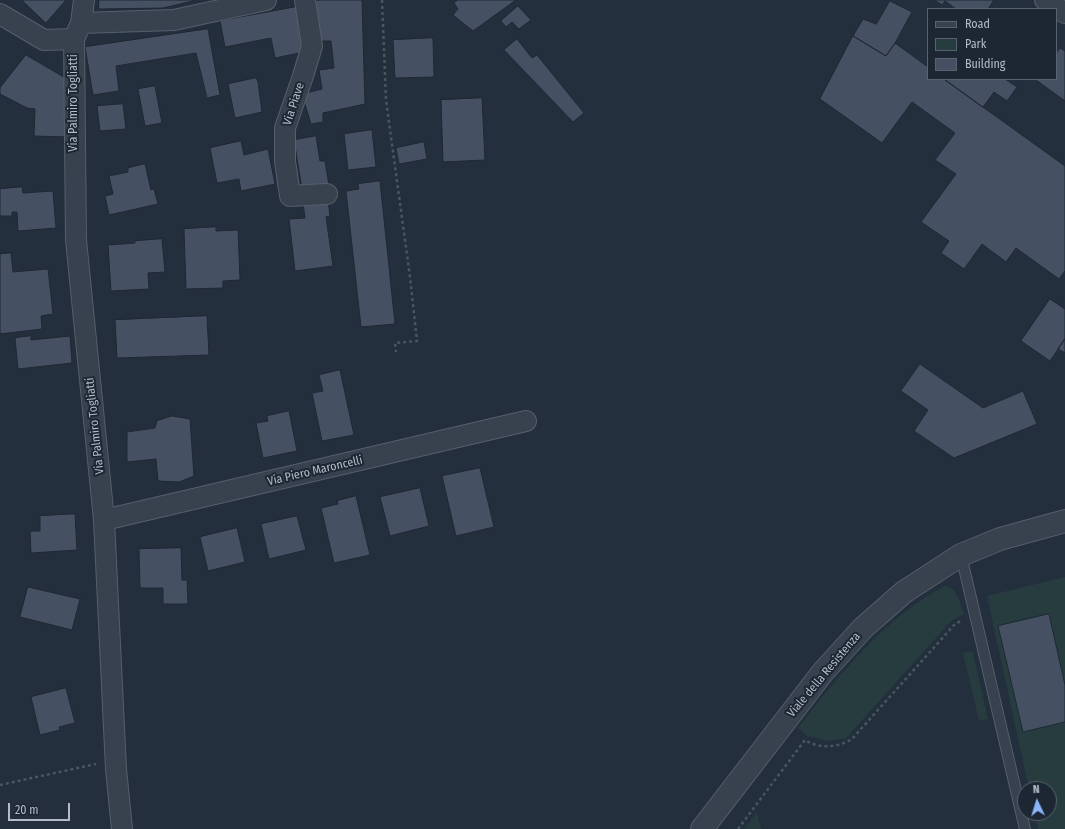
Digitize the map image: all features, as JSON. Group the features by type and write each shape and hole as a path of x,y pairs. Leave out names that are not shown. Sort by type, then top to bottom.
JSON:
{"street":[{"name":"Via Palmiro Togliatti","path":"84,0 77,31 76,240 104,520 116,769 122,829"},
{"path":"0,14 44,40 77,31 174,20 266,0"},
{"name":"Via Piave","path":"305,0 312,46 285,128 285,161 290,196 328,194"},
{"path":"1045,0 1065,13"},
{"name":"Via Piero Maroncelli","path":"104,520 526,421"},
{"name":"Viale della Resistenza","path":"702,829 823,672 863,628 904,592 961,555 1000,539 1065,521"}],"lane":[{"path":"961,555 1025,829"}],"path":[{"path":"382,0 386,100 417,341 395,343 396,352"},
{"path":"738,829 805,740 812,745 830,746 844,744 852,739 956,624 964,619"},
{"path":"0,785 99,763"}],"green space":[{"path":"1065,577 1065,829 1038,829 1036,821 1057,821 1057,781 1027,781 987,596"},
{"path":"945,586 949,587 956,593 964,614 952,620 846,738 829,741 807,736 798,728 835,681 876,637 906,611"},
{"path":"971,651 973,653 988,719 979,721 963,653"},
{"path":"757,812 761,829 744,829"}],"building":[{"path":"22,0 66,0 46,23"},
{"path":"99,0 193,1 163,8 99,9"},
{"path":"362,0 365,104 323,113 323,122 311,124 302,94 322,89 319,70 334,68 331,41 314,41 310,1"},
{"path":"458,0 516,0 473,31 453,15 458,9 454,3"},
{"path":"994,0 989,8 955,8 945,1 942,5 936,1"},
{"path":"890,1 912,12 886,56 853,36 863,19 876,24"},
{"path":"301,6 309,51 275,58 271,38 225,47 220,21"},
{"path":"518,6 531,20 519,29 512,22 506,27 501,21"},
{"path":"208,29 220,95 207,98 196,53 116,66 119,91 93,95 85,47"},
{"path":"853,36 886,56 895,43 927,66 927,80 945,80 1065,166 1065,271 1059,279 1016,248 1006,262 982,244 964,269 941,253 949,241 921,222 956,174 935,160 955,133 912,102 882,143 820,99"},
{"path":"433,38 434,77 395,78 393,40"},
{"path":"517,39 532,58 537,55 584,113 573,122 504,50"},
{"path":"1060,48 1065,51 1065,101 1036,80 1057,80 1057,52"},
{"path":"26,55 69,80 67,137 34,136 35,109 27,108 0,94 0,88"},
{"path":"256,78 258,82 262,112 235,118 228,84"},
{"path":"945,80 1006,80 1017,87 1007,101 994,92 983,107"},
{"path":"155,86 162,123 145,126 138,89"},
{"path":"482,98 485,160 443,162 441,100"},
{"path":"123,104 126,129 100,131 97,106"},
{"path":"372,130 376,167 348,170 344,134"},
{"path":"316,136 320,161 325,161 329,185 302,189 294,140"},
{"path":"241,141 244,155 268,149 275,184 241,191 239,179 217,183 210,148"},
{"path":"424,142 427,159 399,164 396,148"},
{"path":"145,164 151,190 154,189 158,204 109,215 105,196 113,194 109,176 128,172 128,168"},
{"path":"380,181 395,324 361,327 346,191 359,189 358,184"},
{"path":"22,187 23,193 53,191 56,228 18,231 17,212 12,212 12,216 0,216 0,189"},
{"path":"328,200 330,216 326,217 333,266 295,271 289,219 305,218 303,203"},
{"path":"216,227 216,231 238,230 240,280 223,281 223,288 186,289 184,229"},
{"path":"162,239 165,272 148,273 149,289 111,291 108,245"},
{"path":"11,253 13,272 48,269 53,314 41,316 42,329 0,334 0,254"},
{"path":"1050,299 1065,309 1065,339 1050,361 1021,341"},
{"path":"207,316 209,355 117,358 115,320"},
{"path":"31,336 31,340 70,336 72,363 18,369 15,338"},
{"path":"1065,339 1065,353 1058,349"},
{"path":"920,364 983,408 1023,391 1037,424 954,458 914,431 928,410 901,391"},
{"path":"340,370 354,435 322,441 312,393 323,391 319,375"},
{"path":"289,411 297,451 263,458 256,423 268,421 267,416"},
{"path":"172,416 190,419 194,476 179,482 158,481 156,459 127,462 127,432 155,428 157,421"},
{"path":"480,468 494,527 456,536 442,476"},
{"path":"420,488 429,526 390,536 380,497"},
{"path":"356,496 370,555 334,563 321,508 338,504 337,501"},
{"path":"75,514 77,550 31,553 30,531 40,531 40,516"},
{"path":"297,516 306,550 269,559 261,524"},
{"path":"237,528 245,562 208,571 200,537"},
{"path":"181,548 182,580 187,580 188,604 163,604 163,588 140,588 139,549"},
{"path":"28,587 80,599 72,630 20,617"},
{"path":"1049,614 1065,685 1065,722 1023,732 998,626"},
{"path":"66,688 75,723 59,727 60,730 40,735 31,697"}]}
